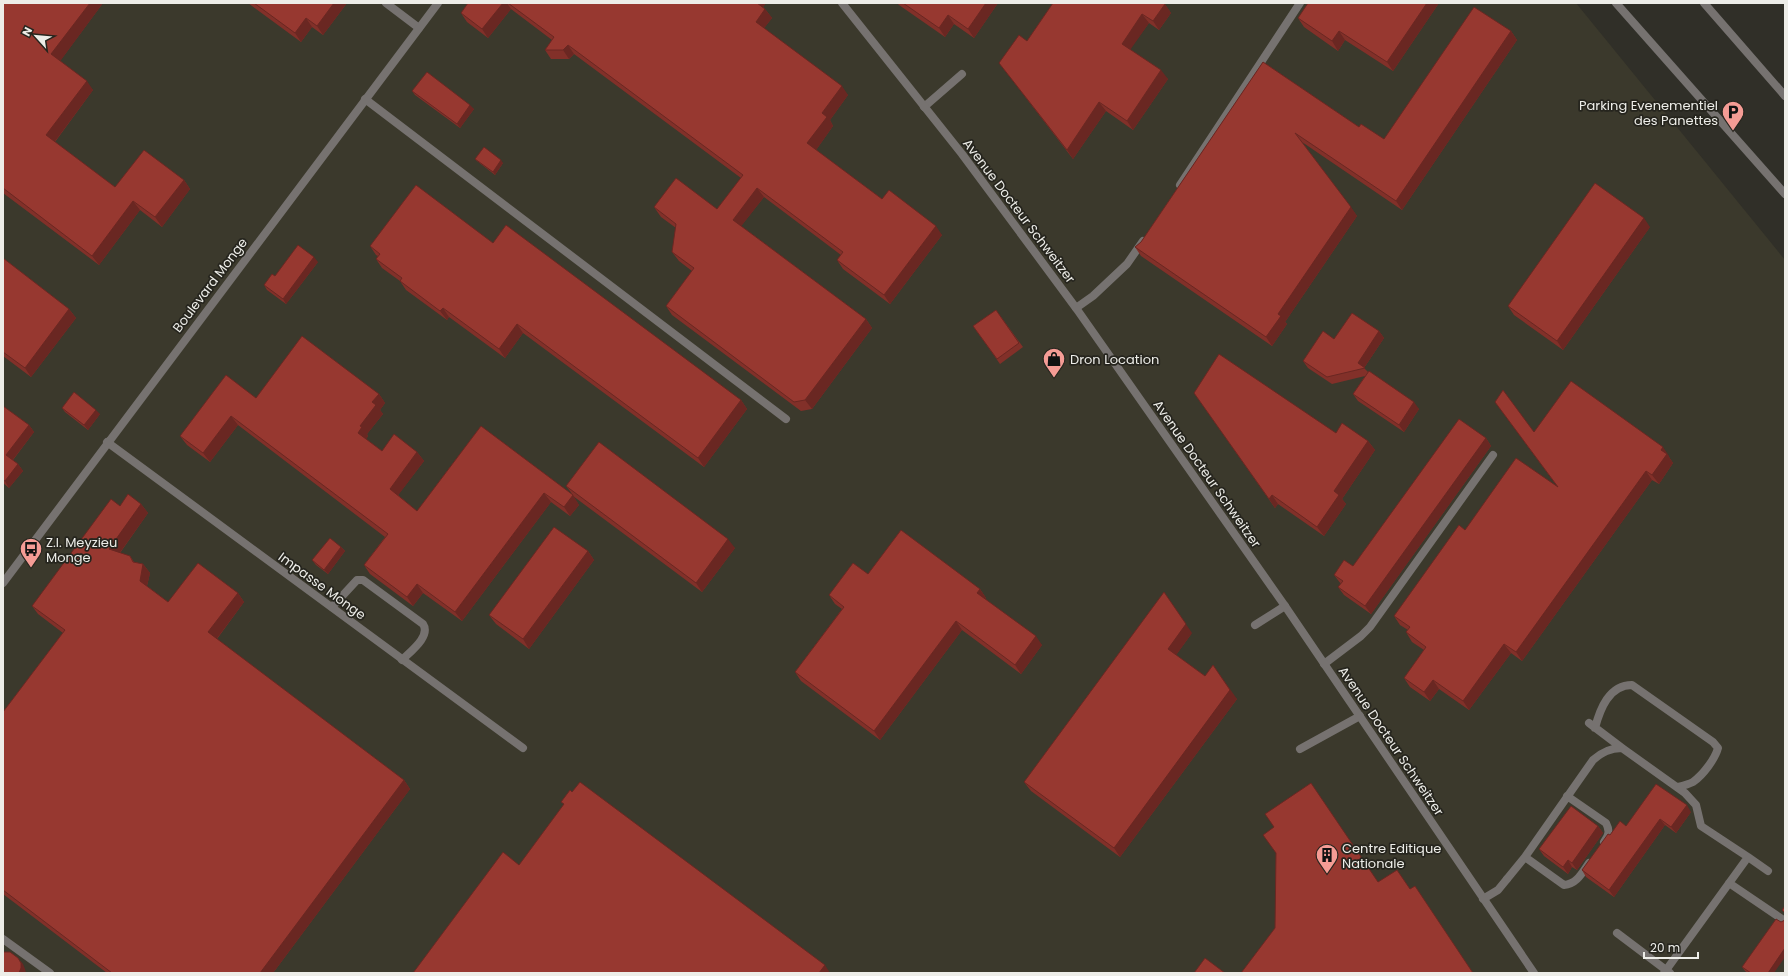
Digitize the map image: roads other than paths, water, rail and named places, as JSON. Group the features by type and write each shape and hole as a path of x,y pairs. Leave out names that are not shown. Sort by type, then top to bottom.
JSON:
{"street":[{"path":"386,3 419,28"},
{"name":"Boulevard Monge","path":"3,583 438,3"},
{"name":"Avenue Docteur Schweitzer","path":"842,3 962,154 1076,308 1285,606 1534,973"},
{"path":"1175,193 1300,3"},
{"path":"1616,3 1785,194"},
{"path":"1704,3 1785,96"},
{"path":"924,106 962,74"},
{"path":"366,99 786,419"},
{"path":"1076,308 1093,296 1127,264 1149,232"},
{"name":"Impasse Monge","path":"108,442 523,748"},
{"path":"1324,664 1361,636 1370,627 1493,455"},
{"path":"332,608 357,580 364,580 422,624 425,628 425,633 416,646 402,660"},
{"path":"1255,625 1285,606"},
{"path":"1678,787 1693,781 1716,755 1718,748 1707,737 1632,685 1624,685 1616,689 1606,700 1592,725 1685,793 1696,805 1701,826 1768,871"},
{"path":"1300,749 1360,716"},
{"path":"1483,899 1498,890 1525,857 1592,760 1602,752 1613,748 1622,748"},
{"path":"1567,796 1606,823 1609,829 1609,835 1600,847"},
{"path":"1525,857 1564,885 1571,884 1576,881 1592,858"},
{"path":"1618,933 1667,972 1748,857"},
{"path":"1729,882 1785,921"},
{"path":"3,939 50,973"}],"place":[{"name":"Parking Evenementiel des Panettes","path":"1733,132"},
{"name":"Dron Location","path":"1054,378"},
{"name":"Z.I. Meyzieu Monge","path":"31,568"},
{"name":"Centre Editique Nationale","path":"1327,874"}]}
